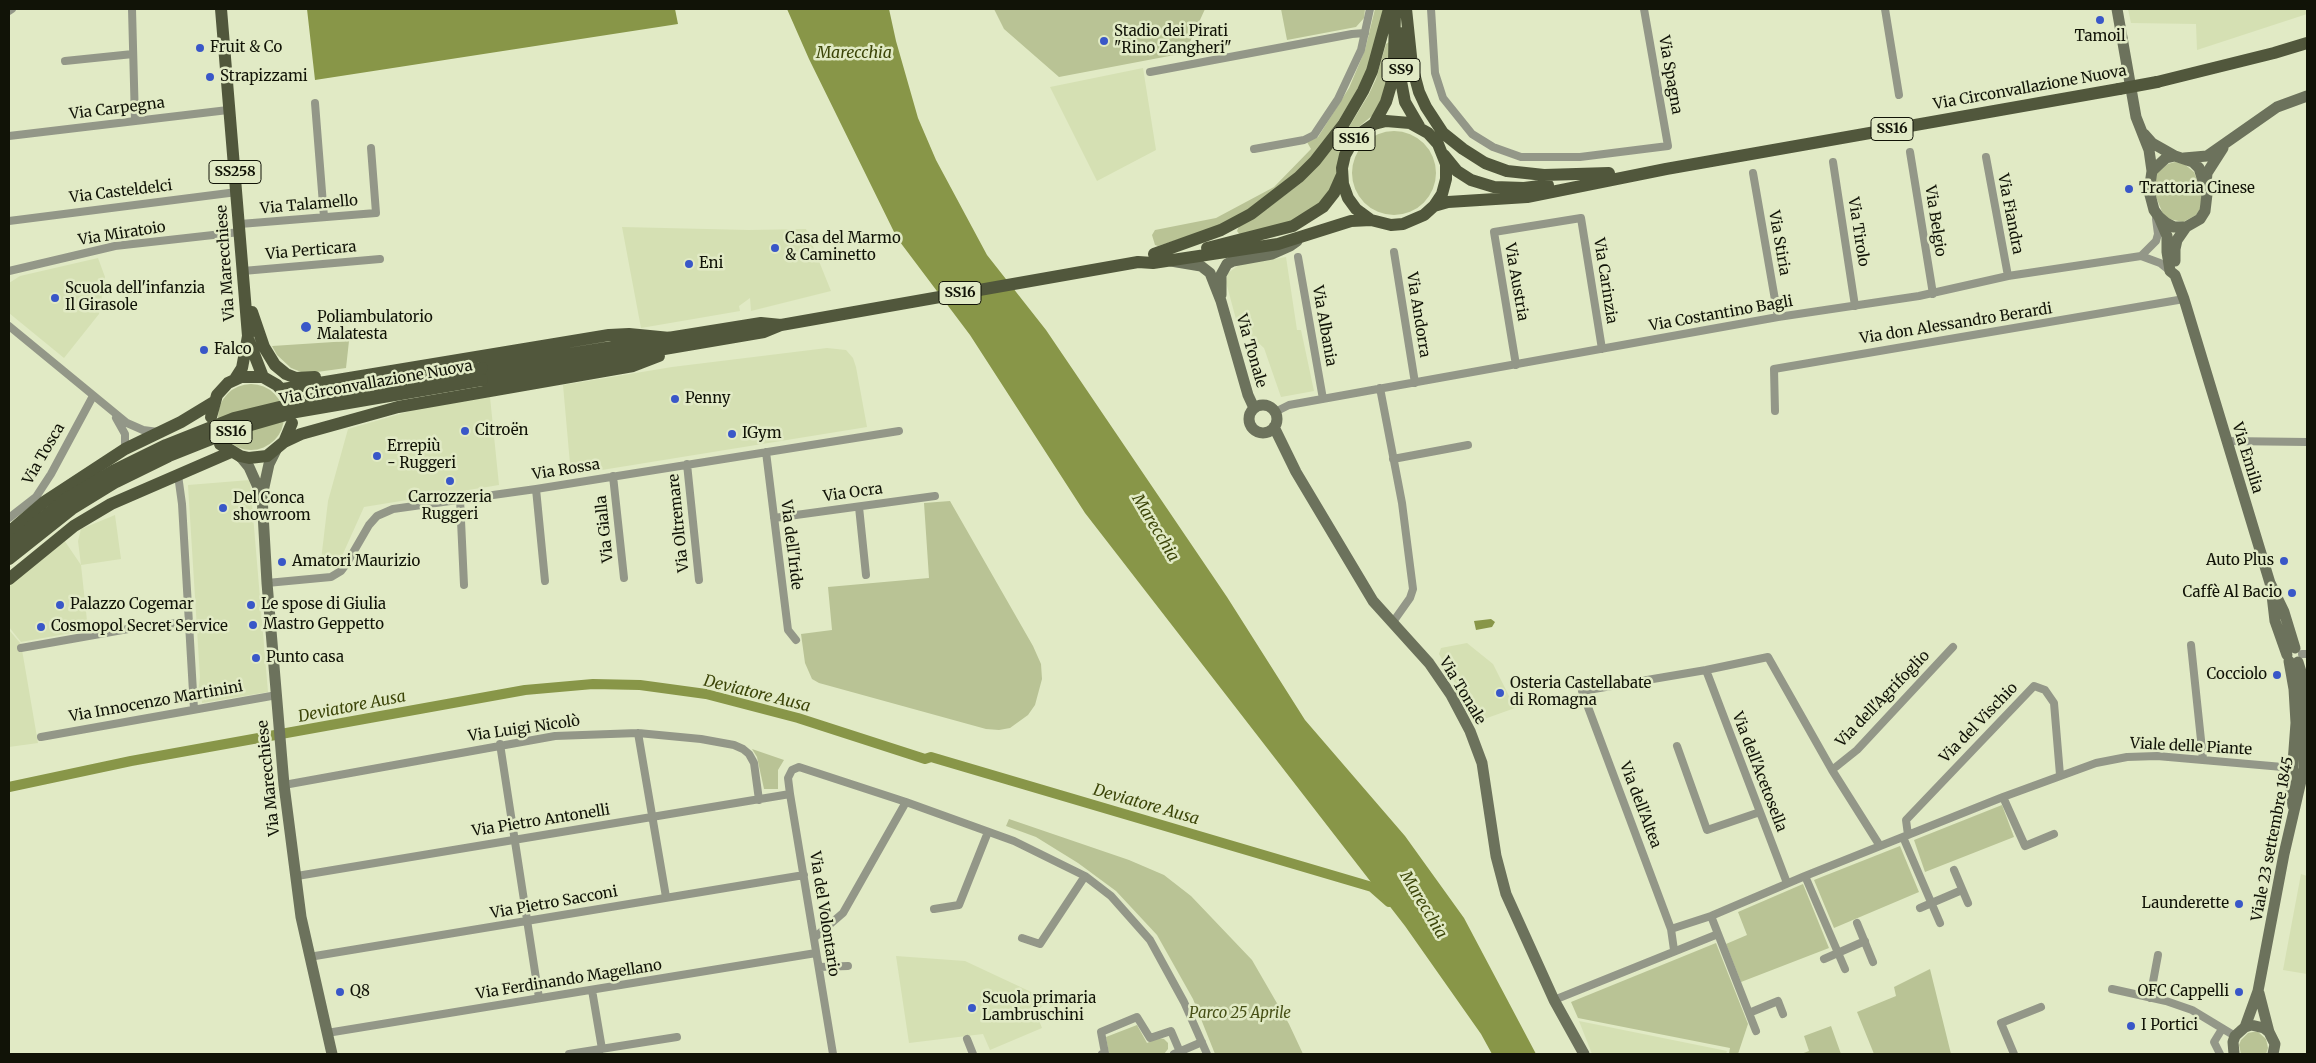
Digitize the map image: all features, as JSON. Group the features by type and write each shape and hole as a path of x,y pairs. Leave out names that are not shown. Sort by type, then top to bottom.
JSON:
{"main road":[{"name":"Via Marecchiese","path":"220,9 244,271 248,336 242,368 235,379"},
{"path":"1154,254 1221,230 1250,214 1298,178 1315,161 1343,125 1363,91 1372,70 1389,9"},
{"name":"SS9","path":"1374,124 1386,102 1391,85 1394,61 1395,9"},
{"name":"SS9","path":"1402,9 1401,81 1405,102 1419,126"},
{"path":"1406,9 1412,66 1419,92 1426,107 1443,133 1463,150 1485,163 1506,172 1544,175 1609,173"},
{"path":"2117,9 2136,117 2149,150 2152,171 2148,188 2157,213 2166,224 2174,227 2186,227 2200,219 2205,211 2207,202 2206,184 2208,173 2226,144"},
{"name":"Via Circonvallazione Nuova","path":"1434,206 1467,199 1527,197 1666,169 2157,82 2274,54 2307,43"},
{"path":"2152,171 2166,158 2207,156 2277,107 2307,96"},
{"name":"SS16","path":"1397,120 1419,126 1438,144 1443,154 1446,179 1442,194 1434,206 1420,218 1403,224 1391,225 1371,220 1356,209 1348,198 1342,175 1345,155 1349,145 1364,129 1374,124 1397,120"},
{"path":"2140,129 2152,143 2199,168 2206,184"},
{"name":"Via Circonvallazione Nuova","path":"1443,154 1456,171 1471,180 1494,187 1524,188 1574,181 1609,173 1666,169"},
{"name":"Via Circonvallazione Nuova","path":"9,544 66,499 113,471 166,445 234,418 329,395 482,374 670,343 764,332 781,325 1138,262 1154,254 1195,250 1293,226 1323,207 1334,193 1342,175"},
{"name":"Via Emilia","path":"2157,213 2168,236 2167,252 2173,273 2184,299 2270,583 2276,620 2296,655"},
{"name":"Via Circonvallazione Nuova","path":"1138,262 1153,264 1278,244 1351,221 1371,220"},
{"name":"Via Emilia","path":"2173,273 2177,268 2175,249 2177,240 2186,227"},
{"name":"Via Tonale","path":"1221,301 1221,275 1227,264 1233,261 1272,254 1290,246 1303,236"},
{"name":"Via Tonale","path":"1171,261 1206,269 1221,301 1248,395 1254,408"},
{"path":"244,285 256,329 264,347 275,365 286,374 296,378 307,378 410,369"},
{"path":"211,418 214,402 222,388 235,379 248,376 263,377 284,392 609,335 629,334 670,343"},
{"name":"Via Marecchiese","path":"248,336 263,377"},
{"path":"220,444 236,454 258,458 272,454 280,446 301,434 398,407 633,366 654,358 670,343"},
{"name":"Via Circonvallazione Nuova","path":"9,558 72,508 116,482 169,456 237,429 296,412 482,374"},
{"path":"9,532 44,502 125,449 181,422 214,402"},
{"path":"1265,405 1275,412 1277,420 1274,427 1263,433 1255,431 1249,420 1254,408 1265,405"},
{"path":"280,446 292,423"},
{"name":"Via Tonale","path":"1274,427 1296,472 1373,601 1429,663 1460,711 1477,748 1485,781 1496,856 1506,894 1554,1000 1584,1054"},
{"name":"Via Marecchiese","path":"280,446 269,464 262,496 267,583 284,785 301,917 332,1054"},
{"name":"Via Marecchiese","path":"236,454 248,467 262,496"},
{"path":"9,579 74,526 111,504 178,475 236,454"},
{"name":"Viale 23 settembre 1845","path":"2235,1036 2245,1027 2258,992 2304,768 2306,713 2302,675 2296,655"},
{"name":"Viale 23 settembre 1845","path":"2294,813 2291,790 2296,723 2294,690 2296,655"},
{"name":"Viale 23 settembre 1845","path":"2258,992 2274,1049 2281,1054"},
{"path":"2245,1027 2258,1026 2269,1032"},
{"path":"2234,1054 2233,1042 2235,1036"}],"street":[{"path":"132,9 134,121"},
{"path":"1254,149 1304,140 1314,135 1338,99 1361,50 1370,9"},
{"name":"Via Spagna","path":"1431,9 1435,73 1442,98 1472,134 1493,147 1521,157 1580,157 1668,146 1644,9"},
{"path":"1885,9 1899,95"},
{"path":"1150,72 1365,33"},
{"path":"65,60 133,54"},
{"path":"315,103 324,217"},
{"name":"Via Carpegna","path":"9,136 228,110"},
{"name":"Via Talamello","path":"240,228 324,217 376,213 371,148"},
{"name":"Via Belgio","path":"1910,152 1933,294"},
{"name":"Via Fiandra","path":"1986,157 2008,276"},
{"name":"Via Tirolo","path":"1833,162 1855,306"},
{"name":"Via Stiria","path":"1753,173 1778,317"},
{"name":"Via Casteldelci","path":"9,220 237,192"},
{"path":"2157,213 2158,234 2156,241 2141,256 2160,263 2173,273"},
{"name":"Via Carinzia","path":"1581,218 1602,349"},
{"name":"Via Austria","path":"1516,365 1494,232 1581,218"},
{"name":"Via Miratoio","path":"9,272 115,246 240,228"},
{"name":"Via Andorra","path":"1394,252 1415,383"},
{"name":"Via Costantino Bagli","path":"1275,412 1289,405 1380,388 1778,317 1933,294 2008,276 2141,256"},
{"name":"Via Albania","path":"1298,258 1323,399"},
{"name":"Via Perticara","path":"244,271 380,259"},
{"name":"Via don Alessandro Berardi","path":"1776,411 1774,368 2184,299"},
{"path":"9,326 109,409 143,430 158,432"},
{"path":"1380,388 1402,503 1413,589 1410,598 1393,622"},
{"name":"Via Tosca","path":"9,518 36,497 52,474 93,396"},
{"path":"109,409 123,427 125,449"},
{"name":"Via Rossa","path":"267,583 331,576 341,570 348,563 369,525 383,512 899,430"},
{"path":"2226,441 2307,442"},
{"path":"1393,459 1468,445"},
{"name":"Via dell'Iride","path":"766,452 788,630 796,640"},
{"name":"Via Oltremare","path":"686,464 699,580"},
{"path":"178,475 182,504 194,709"},
{"name":"Via Gialla","path":"613,476 624,578"},
{"path":"536,489 545,581"},
{"name":"Via Ocra","path":"774,518 935,496"},
{"path":"460,499 464,585"},
{"path":"859,506 866,575"},
{"path":"22,648 145,626 189,622"},
{"path":"2191,645 2203,759"},
{"name":"Via dell'Agrifoglio","path":"1832,770 1857,750 1953,647"},
{"name":"Via dell'Agrifoglio","path":"1582,691 1706,670 1768,657 1832,770 1880,846"},
{"name":"Via dell'Acetosella","path":"1706,670 1786,883"},
{"name":"Via del Vischio","path":"1906,836 1906,820 2034,686 2045,690 2054,703 2060,775"},
{"name":"Via dell'Altea","path":"1582,691 1672,929"},
{"name":"Via Innocenzo Martinini","path":"41,737 277,695"},
{"path":"638,733 666,897"},
{"name":"Via Luigi Nicolò","path":"284,785 500,744 555,736 638,733 701,739 734,745 742,749 749,754 754,763 759,800"},
{"path":"500,744 539,998"},
{"path":"1677,746 1706,830 1760,812"},
{"name":"Viale delle Piante","path":"1672,929 1711,916 1786,883 2003,797 2096,763 2127,757 2203,759 2294,768"},
{"name":"Via del Volontario","path":"833,1054 788,778 792,770 799,767 808,768 906,802"},
{"name":"Via Pietro Antonelli","path":"297,876 790,794"},
{"path":"2003,797 2025,846 2054,834"},
{"path":"814,938 843,913 906,802 1014,841 1086,876 1111,896 1150,940 1184,1002 1206,1054"},
{"path":"934,908 959,905 988,832"},
{"path":"1906,836 1940,923"},
{"path":"1954,870 1968,902"},
{"name":"Via Pietro Sacconi","path":"309,957 804,875"},
{"path":"1022,938 1040,944 1086,876"},
{"path":"1805,876 1845,969"},
{"path":"1920,908 1962,890"},
{"path":"1711,916 1756,1031"},
{"path":"1857,923 1874,962"},
{"path":"1672,929 1674,950"},
{"path":"1554,1000 1674,950 1718,934"},
{"path":"1824,959 1865,941"},
{"name":"Via Ferdinando Magellano","path":"327,1033 816,953"},
{"path":"2150,998 2158,955"},
{"path":"819,967 848,966"},
{"path":"2112,989 2192,1010 2235,1036"},
{"path":"592,990 602,1049"},
{"path":"1748,1013 1778,1001 1783,1014"},
{"path":"2014,1054 2001,1023 2040,1007"},
{"path":"1102,1054 1104,1053 1101,1032 1137,1017 1150,1038 1171,1031 1177,1053 1202,1042"},
{"path":"2220,1054 2214,1042 2222,1029"},
{"path":"569,1054 677,1037"},
{"path":"967,1039 973,1054"}],"shaded area":[{"path":"2128,9 2307,9 2307,14 2197,50 2196,24 2131,23"},
{"path":"1143,68 1156,150 1097,181 1050,87"},
{"name":"Eni","path":"622,227 749,230 806,229 831,291 751,311 750,298 739,306 740,311 641,328"},
{"path":"1286,257 1297,330 1301,330 1314,391 1281,397 1264,348 1237,323 1226,282 1228,273 1239,265"},
{"name":"Scuola dell'infanzia Il Girasole","path":"98,258 105,277 99,314 64,358 9,313 9,283 20,276"},
{"path":"827,348 846,350 853,358 867,427 571,475 563,385 672,367"},
{"path":"490,397 499,485 364,507 342,556 330,567 320,569 328,501 348,429 417,409"},
{"path":"250,480 268,692 202,703 201,693 198,693 200,677 188,485"},
{"path":"115,515 121,559 81,565 78,541 81,529"},
{"path":"64,540 81,565 88,630 21,642 9,627 9,585"},
{"path":"9,630 21,644 38,743 9,747"},
{"path":"1467,643 1493,664 1515,708 1476,722 1439,654 1441,648"},
{"path":"2301,874 2307,876 2307,974 2283,970"},
{"name":"Scuola primaria Lambruschini","path":"896,956 965,961 1044,998 1045,1003 1036,1013 1042,1028 990,1050 983,1034 909,1043"},
{"path":"1579,1021 1727,1051 1726,1054 1592,1054"}],"green space":[{"name":"Stadio dei Pirati \"Rino Zangheri\"","path":"994,9 1205,9 1185,53 1059,77 1004,29"},
{"path":"1281,9 1365,9 1364,18 1356,27 1287,40"},
{"path":"1375,9 1387,9 1372,67 1322,147 1277,192 1225,224 1158,246 1155,245 1152,235 1155,230 1216,218 1274,187 1311,149 1307,142 1318,137 1349,88 1365,50"},
{"path":"1389,42 1387,88 1373,115 1355,130 1336,180 1323,202 1299,219 1240,235 1237,231 1239,226 1268,208 1301,183 1346,132 1369,94 1376,79 1386,44"},
{"path":"1394,131 1410,134 1424,143 1433,157 1436,173 1433,189 1424,203 1410,212 1394,215 1378,212 1364,203 1355,189 1352,173 1355,157 1364,143 1378,134"},
{"path":"2175,162 2183,163 2194,172 2202,194 2200,209 2196,215 2183,222 2169,219 2163,214 2154,188 2157,173 2168,164"},
{"path":"349,341 346,368 317,372 301,372 291,368 277,355 272,346"},
{"path":"251,384 263,387 274,394 281,405 284,417 281,429 274,440 263,447 251,450 239,447 228,440 221,429 218,417 221,405 228,394 239,387"},
{"path":"950,501 1033,646 1041,664 1042,679 1035,705 1028,715 1010,728 999,730 986,729 819,683 812,679 805,663 801,634 832,630 828,587 929,578 924,503"},
{"path":"752,749 784,760 778,770 778,789 764,789 757,757"},
{"path":"2002,805 2014,837 1925,872 1914,840"},
{"name":"Parco 25 Aprile","path":"1009,819 1129,860 1164,875 1191,896 1252,960 1289,1024 1303,1054 1215,1054 1193,999 1157,935 1116,891 1078,863 1036,837 1006,826"},
{"path":"1900,846 1919,892 1834,928 1814,880"},
{"path":"1803,884 1829,948 1741,982 1726,944 1747,935 1738,912"},
{"path":"1716,943 1748,1024 1738,1054 1729,1054 1730,1048 1578,1018 1571,1002"},
{"path":"1930,969 1951,1054 1874,1054 1857,1012 1896,996 1894,987"},
{"path":"1137,1025 1147,1043 1158,1038 1164,1039 1168,1043 1168,1049 1164,1054 1109,1054 1106,1037"},
{"path":"1831,1026 1841,1054 1801,1054 1809,1051 1804,1036"},
{"path":"2258,1032 2266,1039 2268,1048 2266,1054 2241,1054 2239,1045 2241,1040 2248,1033"}],"water":[{"path":"307,9 675,9 678,24 315,80"},
{"name":"Marecchia","path":"787,9 889,9 918,118 936,160 987,255 1046,330 1227,597 1305,720 1405,836 1464,918 1536,1054 1492,1054 1481,1034 1405,926 1085,513 970,335 897,238 809,59"},
{"path":"1491,619 1495,622 1492,627 1476,630 1474,621"}],"waterway":[{"name":"Deviatore Ausa","path":"9,787 131,761 525,690 593,684 640,685 706,694 798,718 925,759 931,757 1372,887 1389,902"}],"place":[{"name":"Tamoil","path":"2100,20"},
{"name":"Stadio dei Pirati \"Rino Zangheri\"","path":"1104,41"},
{"name":"Fruit & Co","path":"200,48"},
{"name":"Strapizzami","path":"210,77"},
{"name":"Trattoria Cinese","path":"2129,189"},
{"name":"Casa del Marmo & Caminetto","path":"775,248"},
{"name":"Eni","path":"689,264"},
{"name":"Scuola dell'infanzia Il Girasole","path":"55,298"},
{"name":"Poliambulatorio Malatesta","path":"306,327"},
{"name":"Falco","path":"204,350"},
{"name":"Penny","path":"675,399"},
{"name":"Citroën","path":"465,431"},
{"name":"IGym","path":"732,434"},
{"name":"Errepiù - Ruggeri","path":"377,456"},
{"name":"Carrozzeria Ruggeri","path":"450,481"},
{"name":"Del Conca showroom","path":"223,508"},
{"name":"Auto Plus","path":"2284,561"},
{"name":"Amatori Maurizio","path":"282,562"},
{"name":"Caffè Al Bacio","path":"2292,593"},
{"name":"Palazzo Cogemar","path":"60,605"},
{"name":"Le spose di Giulia","path":"251,605"},
{"name":"Mastro Geppetto","path":"253,625"},
{"name":"Cosmopol Secret Service","path":"41,627"},
{"name":"Punto casa","path":"256,658"},
{"name":"Cocciolo","path":"2277,675"},
{"name":"Osteria Castellabate di Romagna","path":"1500,693"},
{"name":"Launderette","path":"2239,904"},
{"name":"Q8","path":"340,992"},
{"name":"OFC Cappelli","path":"2239,992"},
{"name":"Scuola primaria Lambruschini","path":"972,1008"},
{"name":"I Portici","path":"2131,1026"}]}
